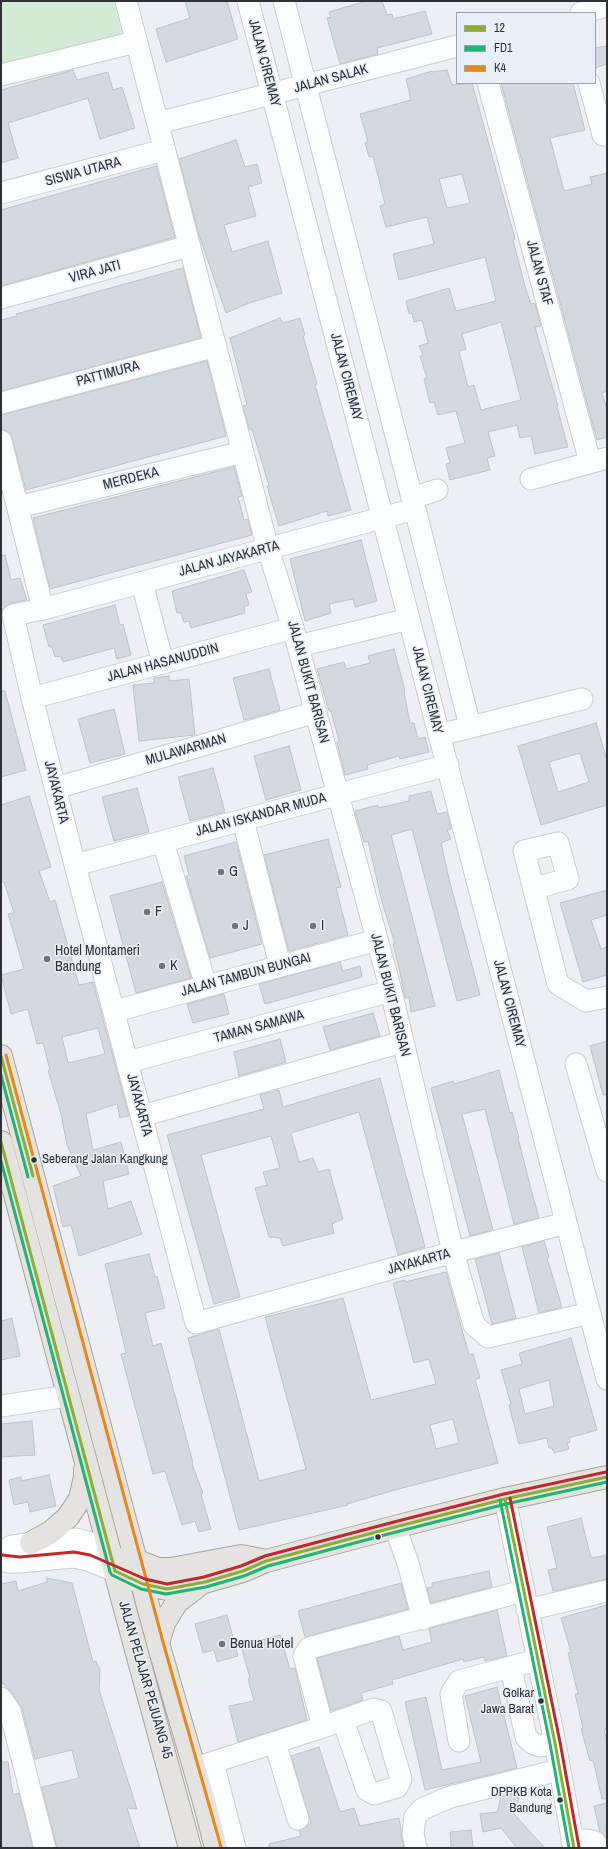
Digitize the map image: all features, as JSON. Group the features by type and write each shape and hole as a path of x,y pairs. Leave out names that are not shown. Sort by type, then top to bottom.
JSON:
{"main road":[{"name":"JALAN PELAJAR PEJUANG 45","path":"1,1056 158,1643 204,1766 205,1805 216,1848"},
{"name":"JALAN PELAJAR PEJUANG 45","path":"1,1142 8,1192 68,1396 182,1811 190,1848"},
{"path":"30,1543 50,1532 68,1518 80,1499 86,1477 84,1455"},
{"path":"115,1571 143,1584 167,1589 205,1582 243,1571 266,1561 394,1527 505,1499 607,1477"},
{"path":"109,1548 137,1562 158,1569 171,1569 241,1556 266,1561"},
{"path":"158,1643 164,1623 177,1602 188,1592 205,1582"},
{"path":"182,1811 182,1805 191,1798 202,1800 205,1805"}],"street":[{"name":"JALAN BUKIT BARISAN","path":"126,1 268,549 296,637 391,991 402,1042 454,1252 474,1325 488,1337 590,1313"},
{"name":"JALAN CIREMAY","path":"248,1 607,1379"},
{"path":"284,1 412,498 437,490"},
{"path":"585,12 607,6"},
{"path":"1,76 136,42"},
{"name":"JALAN SALAK","path":"158,123 456,46"},
{"name":"JALAN STAF","path":"488,84 599,460"},
{"path":"589,84 604,135 607,134"},
{"name":"SISWA UTARA","path":"1,193 164,150"},
{"name":"VIRA JATI","path":"1,298 189,246"},
{"name":"PATTIMURA","path":"1,403 216,346"},
{"path":"1,441 43,609"},
{"name":"MERDEKA","path":"18,507 243,452"},
{"path":"531,479 599,460"},
{"name":"JALAN JAYAKARTA","path":"43,609 415,509 470,726"},
{"path":"142,583 163,663"},
{"name":"JAYAKARTA","path":"43,609 13,615 32,698 75,865 115,1011 196,1322 566,1223"},
{"name":"JALAN HASANUDDIN","path":"32,698 163,663 296,637 409,619"},
{"path":"439,735 582,699"},
{"name":"MULAWARMAN","path":"56,788 316,712"},
{"name":"JALAN ISKANDAR MUDA","path":"75,865 448,765"},
{"path":"243,820 280,965"},
{"path":"163,842 206,986"},
{"path":"535,888 558,984 586,1001 607,997"},
{"name":"JALAN TAMBUN BUNGAI","path":"115,1011 280,965 377,940"},
{"name":"TAMAN SAMAWA","path":"128,1062 391,991"},
{"path":"142,1116 402,1042"},
{"path":"576,1064 607,1172"},
{"path":"1,1406 68,1396"},
{"path":"505,1499 555,1743 573,1845 587,1840 595,1842 599,1848"},
{"path":"394,1527 408,1563 423,1619"},
{"path":"1,1552 12,1546 76,1539 109,1548"},
{"path":"1,1560 8,1562 20,1562 73,1557 88,1560 115,1571"},
{"path":"322,1727 304,1656 310,1648 423,1619 525,1601 607,1591"},
{"path":"459,1741 451,1694 459,1681 537,1660"},
{"path":"511,1668 526,1738 532,1743 540,1746 555,1743"},
{"path":"1,1698 10,1711 45,1848"},
{"path":"235,1848 204,1766 343,1720"},
{"path":"275,1743 298,1819"},
{"path":"416,1848 413,1833 415,1817 422,1809 450,1797 559,1770"}],"green space":[{"path":"1,1 114,1 124,41 1,74"}],"building":[{"path":"185,1 227,1 238,39 166,62 156,29 190,18"},
{"path":"366,1 382,1 387,15 392,14 393,19 425,11 432,34 377,48 378,54 340,64 327,18 331,17 329,12"},
{"path":"607,46 607,64 596,68 596,48"},
{"path":"73,70 77,80 108,72 113,90 122,87 135,128 100,139 88,98 8,123 18,158 1,163 1,90"},
{"path":"447,70 452,85 472,84 515,239 513,240 526,290 531,304 535,303 541,326 535,327 558,406 557,407 568,447 535,454 531,436 520,438 517,425 488,432 495,456 487,458 490,470 450,480 446,464 450,463 446,448 465,443 456,411 438,415 434,402 430,403 424,379 427,378 420,356 423,355 419,346 428,343 422,320 414,322 412,313 409,314 406,301 449,288 456,311 496,301 485,257 399,280 393,254 434,244 427,217 386,227 380,206 385,204 373,156 369,157 365,143 368,142 360,114 411,100 406,79 432,71","holes":["462,174 470,203 447,208 439,179","501,322 521,400 481,410 474,385 468,387 459,351 466,349 462,334"]},
{"path":"501,84 573,84 585,130 550,138 564,191 592,184 590,177 607,173 607,391 602,393 607,409 607,437 597,440"},
{"path":"236,140 245,167 257,164 262,183 248,187 256,216 224,225 232,252 268,241 282,293 249,303 226,313 199,235 179,159"},
{"path":"156,166 175,237 1,286 1,210"},
{"path":"183,268 201,338 1,391 1,320 17,316 16,314"},
{"path":"280,318 283,323 300,318 305,335 303,336 317,384 315,385 351,510 328,516 327,511 279,526 252,429 249,429 243,406 247,405 230,338"},
{"path":"207,361 226,436 26,490 12,438 9,432 2,429 1,415"},
{"path":"234,467 242,496 238,497 244,520 248,519 252,535 50,589 33,518"},
{"path":"361,540 377,601 355,607 353,599 329,604 331,613 305,621 290,559"},
{"path":"5,555 11,580 20,578 27,600 10,603 1,611 1,556"},
{"path":"244,570 252,592 246,594 249,605 244,606 245,613 191,628 189,621 184,622 181,613 177,613 172,591"},
{"path":"115,605 120,625 123,624 131,655 117,659 114,648 63,662 61,656 55,657 52,647 49,647 43,625"},
{"path":"394,649 405,691 410,723 414,723 418,739 425,737 429,752 400,759 399,756 367,765 368,769 345,775 337,742 339,741 317,669 344,662 346,669 370,663 368,656"},
{"path":"269,669 280,710 244,720 233,678"},
{"path":"169,676 169,681 189,679 195,735 139,741 133,685 154,683 154,678"},
{"path":"1,691 5,691 26,770 1,777"},
{"path":"114,709 125,754 90,763 78,719"},
{"path":"596,723 607,760 607,805 541,825 518,746","holes":["580,753 589,782 558,792 549,762"]},
{"path":"289,746 301,790 266,800 254,756"},
{"path":"213,768 225,812 190,821 178,777"},
{"path":"137,788 149,832 114,841 102,797"},
{"path":"431,791 437,814 447,812 449,818 451,829 447,830 451,839 441,843 480,995 457,1001 412,829 391,835 435,1006 411,1012 409,997 405,998 393,944 395,944 382,902 368,841 364,842 355,811 378,805 378,808 409,801 409,796"},
{"path":"29,796 51,867 39,871 50,902 55,900 79,985 93,982 129,1116 120,1118 117,1104 86,1114 93,1150 121,1142 129,1174 103,1181 108,1209 131,1201 142,1234 79,1256 71,1225 63,1227 53,1186 81,1176 67,1145 61,1114 48,1070 50,1070 43,1043 37,1044 28,1009 11,1014 1,975 24,969 8,914 14,913 4,882 1,882 1,805","holes":["98,1028 105,1054 68,1063 62,1037"]},
{"path":"328,839 341,887 336,888 348,935 289,951 264,855"},
{"path":"236,842 262,944 210,958 186,876 189,875 184,856"},
{"path":"162,882 191,978 136,993 110,896"},
{"path":"607,890 607,915 591,920 601,949 607,947 607,975 583,982 560,903"},
{"path":"340,962 343,971 360,966 362,977 265,1004 259,984"},
{"path":"224,994 229,1014 193,1023 187,1004"},
{"path":"373,1013 380,1036 330,1050 323,1027"},
{"path":"280,1039 286,1062 239,1076 234,1052"},
{"path":"607,1041 607,1095 603,1095 590,1046"},
{"path":"499,1070 510,1113 512,1112 539,1218 514,1224 485,1109 462,1114 493,1230 470,1236 431,1088 453,1081 454,1084"},
{"path":"380,1078 425,1247 398,1255 359,1112 291,1133 299,1162 313,1158 318,1172 329,1169 343,1219 332,1224 334,1233 283,1246 280,1238 269,1237 255,1188 267,1185 263,1172 280,1168 271,1136 201,1155 240,1297 214,1304 167,1135 264,1109 260,1095 279,1090 283,1107"},
{"path":"544,1241 549,1257 547,1258 562,1307 539,1313 522,1247"},
{"path":"499,1253 516,1318 492,1324 475,1259"},
{"path":"149,1254 155,1277 157,1276 165,1308 145,1313 153,1346 161,1343 193,1463 192,1464 203,1493 201,1494 211,1529 199,1532 195,1521 182,1525 165,1471 153,1474 121,1354 126,1353 105,1264"},
{"path":"446,1272 469,1355 473,1354 480,1378 475,1379 498,1463 395,1490 347,1504 348,1505 239,1530 188,1338 219,1329 259,1481 306,1469 265,1317 343,1298 371,1400 436,1384 429,1359 414,1363 393,1283 405,1280 405,1282","holes":["453,1419 459,1443 436,1449 430,1425"]},
{"path":"12,1318 20,1356 1,1360 1,1321"},
{"path":"571,1338 597,1430 569,1438 570,1442 567,1443 569,1449 554,1453 552,1448 549,1448 547,1438 519,1444 509,1405 511,1404 501,1370 522,1364 519,1353","holes":["549,1380 554,1406 525,1414 519,1389"]},
{"path":"32,1421 35,1455 1,1457 1,1424"},
{"path":"49,1475 56,1506 30,1512 28,1502 14,1505 9,1480 21,1477 21,1481"},
{"path":"581,1518 591,1558 607,1555 607,1579 553,1591 548,1570 557,1568 547,1527"},
{"path":"489,1571 492,1587 431,1603 427,1588 432,1587 432,1583"},
{"path":"47,1578 72,1583 93,1662 96,1661 100,1670 99,1690 137,1809 127,1808 140,1848 57,1848 42,1787 79,1778 72,1750 35,1759 22,1708 11,1691 1,1682 1,1584 16,1581 18,1591 47,1582"},
{"path":"401,1583 408,1609 305,1637 298,1611"},
{"path":"607,1605 607,1729 604,1730 607,1741 607,1799 602,1799 593,1760 590,1761 581,1729 583,1728 575,1694 578,1694 568,1653 571,1652 561,1618"},
{"path":"497,1610 507,1656 485,1661 484,1657 464,1662 463,1659 392,1680 393,1684 361,1693 363,1700 331,1711 317,1658 399,1636 403,1650 432,1642 429,1629 431,1628"},
{"path":"227,1615 238,1656 217,1662 214,1650 203,1653 195,1624"},
{"path":"280,1635 290,1669 295,1668 307,1720 238,1742 229,1706 254,1701 248,1679 250,1678 241,1646"},
{"path":"497,1687 517,1768 425,1790 405,1702 426,1697 442,1770 481,1762 465,1696"},
{"path":"319,1747 340,1812 354,1808 360,1826 399,1818 404,1848 269,1848 269,1844 301,1836 299,1831 311,1823 291,1756"},
{"path":"1,1762 8,1762 13,1795 19,1793 33,1848 1,1848"},
{"path":"510,1794 519,1798 514,1814 545,1848 517,1848 501,1828 483,1832 480,1814 497,1812 501,1797"},
{"path":"607,1803 607,1838 600,1832 594,1806"},
{"path":"471,1830 473,1848 451,1848 450,1832"}],"transit line":[{"name":"K4","path":"6,1055 163,1642 221,1847"},
{"name":"12","path":"1,1056 33,1176"},
{"name":"FD1","path":"1,1075 28,1177"},
{"name":"12","path":"1,1142 115,1571 143,1584 167,1589 205,1582 243,1571 266,1561 395,1527 505,1499 607,1477"},
{"name":"FD1","path":"1,1161 112,1575 141,1589 166,1594 206,1587 244,1576 268,1566 396,1532 506,1504 607,1482"},
{"path":"2,1555 20,1557 74,1552 90,1555 145,1579 167,1584 204,1577 241,1566 265,1556 394,1522 504,1494 606,1472"},
{"path":"510,1498 560,1742 579,1847"},
{"name":"12","path":"505,1499 555,1743 574,1848"},
{"name":"FD1","path":"500,1500 550,1744 569,1848"}],"place":[{"name":"G","path":"221,872"},
{"name":"F","path":"147,912"},
{"name":"J","path":"235,926"},
{"name":"I","path":"313,926"},
{"name":"Hotel Montameri Bandung","path":"47,959"},
{"name":"K","path":"162,966"},
{"name":"Seberang Jalan Kangkung","path":"34,1160"},
{"name":"Benua Hotel","path":"222,1644"},
{"name":"Golkar Jawa Barat","path":"541,1701"},
{"name":"DPPKB Kota Bandung","path":"560,1800"}]}
